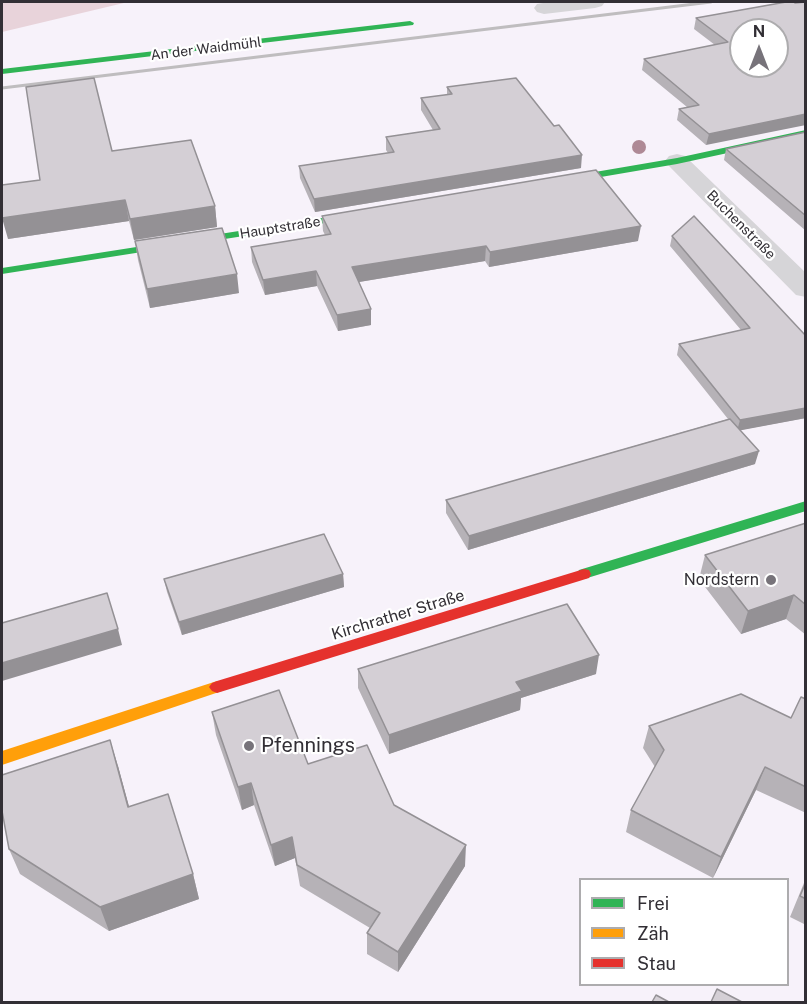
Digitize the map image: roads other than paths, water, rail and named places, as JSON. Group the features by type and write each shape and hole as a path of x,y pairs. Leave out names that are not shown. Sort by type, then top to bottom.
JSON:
{"street":[{"path":"543,8 594,2"},
{"name":"An der Waidmühl","path":"2,72 410,23"},
{"path":"537,185 677,161 806,133"},
{"name":"Buchenstraße","path":"677,161 806,289"},
{"name":"Hauptstraße","path":"2,271 386,211"},
{"name":"Kirchrather Straße","path":"2,758 180,699 806,506"}],"railway":[{"path":"2,88 711,2"}],"place":[{"name":"Nordstern","path":"771,580"},
{"name":"Pfennings","path":"249,746"}]}
